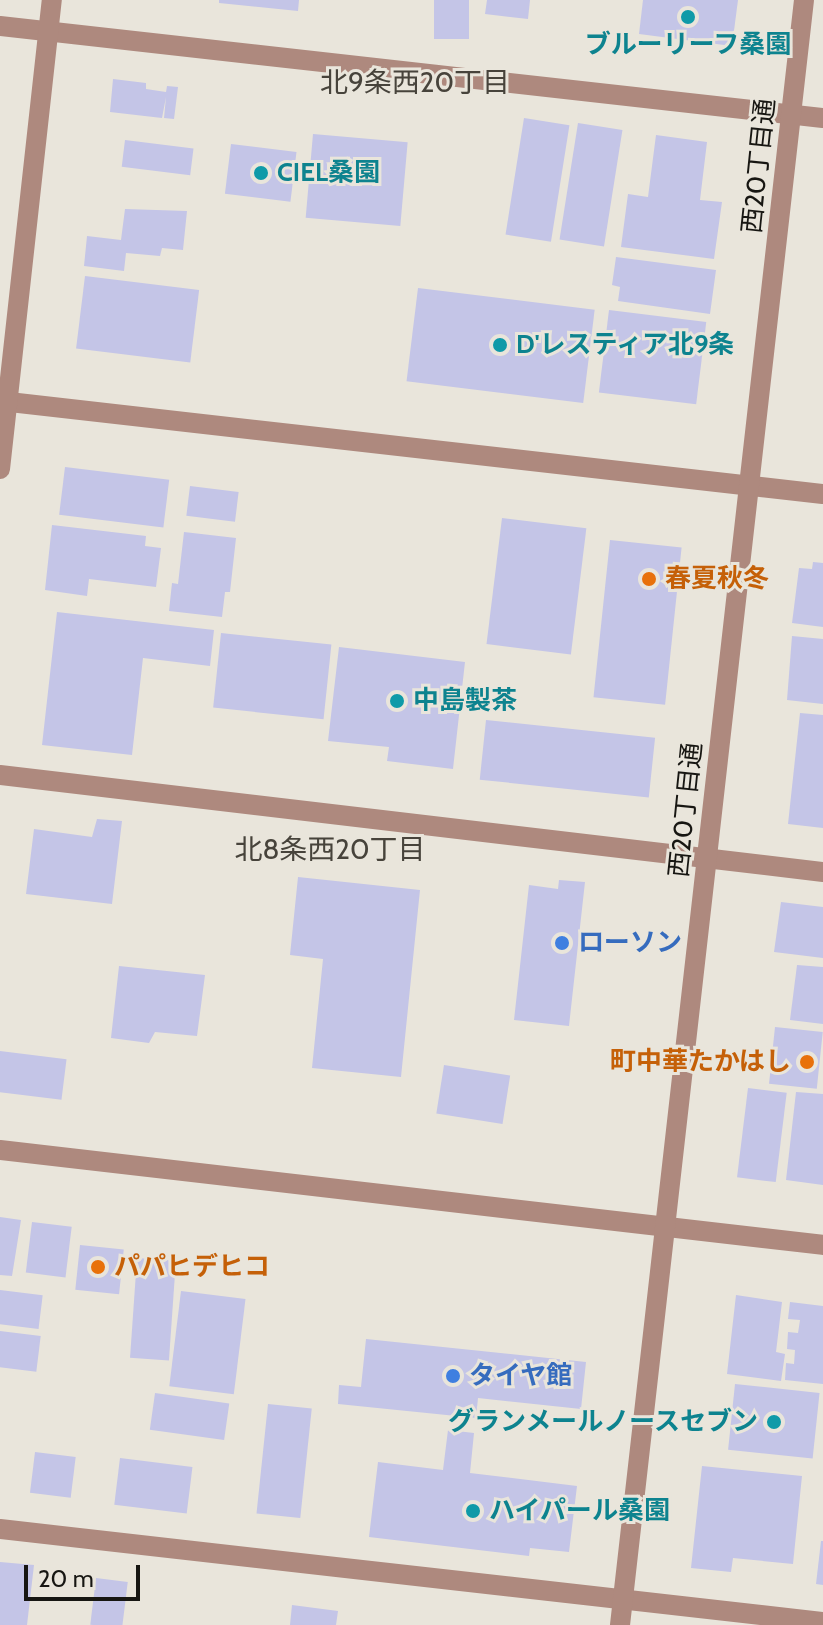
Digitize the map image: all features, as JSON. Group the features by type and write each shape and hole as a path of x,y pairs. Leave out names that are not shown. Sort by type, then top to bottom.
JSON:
{"street":[{"path":"0,469 4,401 52,0"},
{"name":"西20丁目通","path":"620,1625 804,0"},
{"path":"0,26 823,118"},
{"path":"4,401 823,494"},
{"path":"0,775 823,872"},
{"path":"0,1150 823,1245"},
{"path":"0,1529 823,1622"}],"building":[{"path":"219,0 299,0 298,11 219,3"},
{"path":"434,0 469,0 469,39 434,39"},
{"path":"487,0 530,0 528,19 485,14"},
{"name":"ブルーリーフ桑園","path":"643,0 738,0 732,46 639,34"},
{"path":"113,79 146,83 146,89 166,92 167,86 178,87 174,119 164,118 166,97 162,118 110,112"},
{"path":"524,118 569,125 551,242 506,235"},
{"path":"578,123 622,130 604,247 560,240"},
{"path":"313,134 408,142 400,226 306,218"},
{"path":"656,135 707,142 700,200 722,202 714,259 621,247 628,194 648,197"},
{"path":"125,140 193,148 190,175 122,167"},
{"name":"CIEL桑園","path":"231,144 297,152 290,202 225,194"},
{"path":"125,209 187,211 183,250 162,248 160,256 126,253 124,271 84,266 87,236 121,240"},
{"path":"616,257 716,270 710,314 618,301 620,287 612,285"},
{"path":"85,276 199,290 190,362 76,348"},
{"name":"D'レスティア北9条","path":"418,288 595,310 583,403 407,381"},
{"path":"609,310 706,322 696,404 599,392"},
{"path":"65,467 169,480 163,527 59,515"},
{"path":"190,486 239,492 235,522 186,516"},
{"path":"502,518 586,528 571,654 487,644"},
{"path":"52,525 146,536 145,546 161,548 156,587 89,579 87,596 45,590"},
{"path":"184,532 236,538 230,592 225,592 222,617 169,611 172,583 178,584"},
{"path":"610,540 682,548 665,705 593,697"},
{"path":"813,562 823,563 823,627 792,623 799,568 812,569"},
{"path":"57,612 214,630 210,666 143,658 132,755 42,745"},
{"path":"221,633 331,645 324,719 213,708"},
{"path":"792,636 823,639 823,704 787,700"},
{"name":"中島製茶","path":"339,647 465,662 453,769 387,761 389,747 328,741"},
{"path":"800,713 823,715 823,828 788,824"},
{"path":"486,720 655,738 649,797 480,780"},
{"path":"97,819 122,821 112,904 26,894 34,829 92,837"},
{"path":"298,877 420,890 401,1077 312,1068 323,959 290,955"},
{"path":"559,880 585,882 569,1026 514,1020 529,885 558,889"},
{"path":"781,902 823,907 823,958 774,952"},
{"path":"797,965 823,967 823,1024 790,1020"},
{"path":"119,966 205,975 197,1036 155,1032 149,1043 111,1038"},
{"path":"775,1027 823,1032 817,1089 769,1084"},
{"path":"0,1051 67,1059 62,1100 0,1092"},
{"path":"444,1065 510,1075 503,1124 436,1113"},
{"path":"748,1088 787,1093 776,1182 737,1177"},
{"path":"796,1092 823,1094 823,1185 786,1180"},
{"path":"0,1217 21,1220 12,1276 0,1275"},
{"path":"32,1222 72,1227 65,1277 26,1273"},
{"path":"80,1245 124,1250 119,1294 75,1290"},
{"path":"137,1258 176,1261 169,1360 130,1358"},
{"path":"0,1290 43,1295 39,1329 0,1324"},
{"path":"181,1291 246,1299 234,1394 169,1386"},
{"path":"736,1295 782,1302 776,1352 785,1354 781,1381 727,1374"},
{"path":"790,1302 823,1306 823,1384 785,1380 786,1363 794,1364 795,1350 787,1349 788,1332 798,1333 800,1320 788,1319"},
{"path":"0,1331 41,1336 36,1372 0,1367"},
{"path":"366,1339 586,1362 581,1409 478,1398 476,1418 338,1404 339,1385 361,1387"},
{"name":"グランメールノースセブン","path":"735,1384 820,1393 813,1459 728,1450"},
{"path":"155,1393 229,1403 224,1440 150,1430"},
{"path":"268,1404 312,1409 300,1518 257,1513"},
{"name":"ハイパール桑園","path":"448,1430 474,1433 470,1473 577,1486 569,1552 530,1548 529,1556 369,1537 378,1462 443,1470"},
{"path":"35,1452 76,1457 71,1498 30,1493"},
{"path":"120,1458 192,1467 187,1514 114,1505"},
{"path":"702,1466 802,1476 793,1564 733,1558 731,1572 691,1568"},
{"path":"823,1541 823,1585 816,1584"},
{"path":"0,1562 34,1565 27,1625 0,1625"},
{"path":"96,1578 128,1582 122,1625 90,1625"},
{"path":"292,1605 338,1611 336,1625 290,1625"}],"place":[{"name":"ブルーリーフ桑園","path":"688,17"},
{"name":"CIEL桑園","path":"261,173"},
{"name":"D'レスティア北9条","path":"500,345"},
{"name":"春夏秋冬","path":"649,579"},
{"name":"中島製茶","path":"397,701"},
{"name":"ローソン","path":"562,943"},
{"name":"町中華たかはし","path":"807,1062"},
{"name":"パパヒデヒコ","path":"98,1267"},
{"name":"タイヤ館","path":"453,1376"},
{"name":"グランメールノースセブン","path":"774,1422"},
{"name":"ハイパール桑園","path":"473,1511"}],"district":[{"name":"北9条西20丁目","path":"415,82"},
{"name":"北8条西20丁目","path":"330,849"}]}
